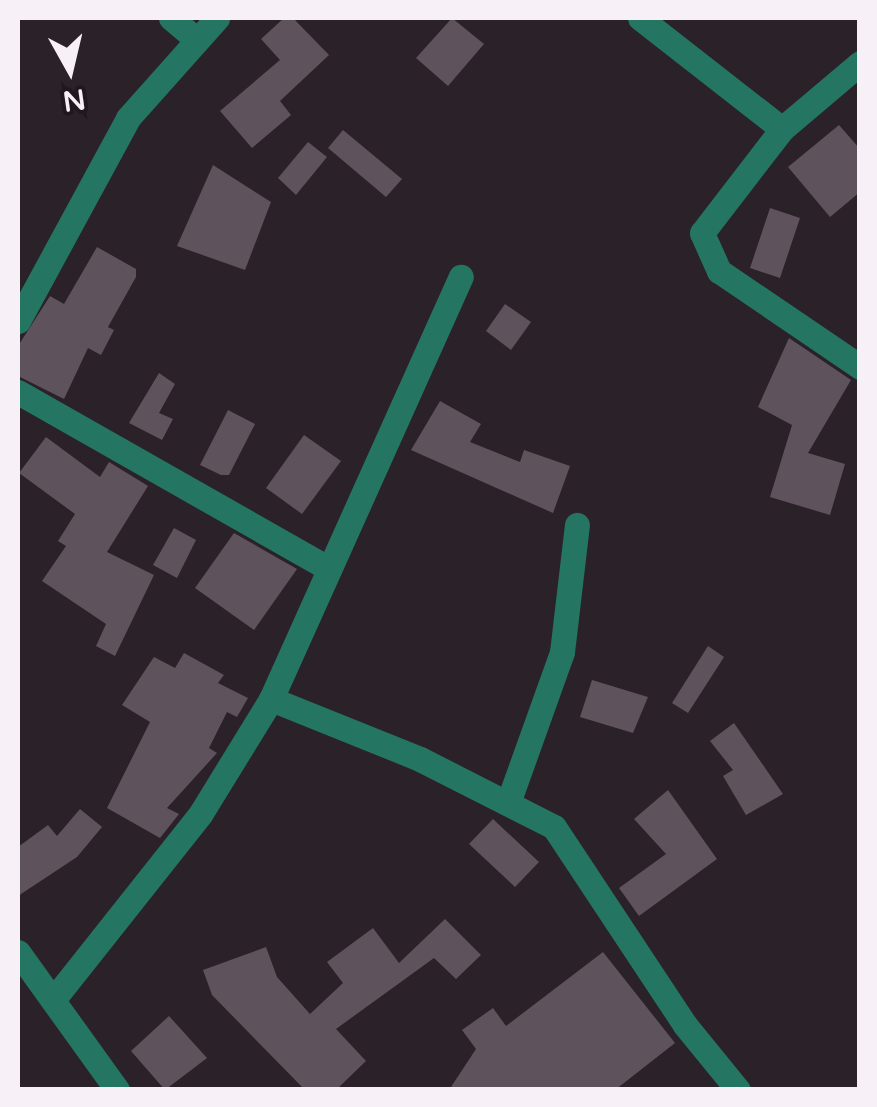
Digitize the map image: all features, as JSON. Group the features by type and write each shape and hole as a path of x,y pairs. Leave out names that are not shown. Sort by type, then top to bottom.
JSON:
{"street":[{"path":"171,18 196,39"},
{"path":"18,321 128,118 217,18"},
{"path":"640,18 782,129"},
{"path":"860,63 782,129 702,234 706,251 719,271 860,367"},
{"path":"53,1000 201,813 271,699 461,277"},
{"path":"18,392 329,569"},
{"path":"508,803 562,652 577,525"},
{"path":"271,699 420,759 554,827 686,1025 738,1090"},
{"path":"18,952 117,1090"}],"building":[{"path":"284,18 293,18 329,55 280,101 291,115 252,148 220,111 280,60 261,39"},
{"path":"452,18 484,44 448,86 416,58"},
{"path":"839,125 860,149 860,192 830,217 788,167"},
{"path":"343,130 402,179 386,197 328,148"},
{"path":"308,142 327,157 296,195 278,178"},
{"path":"213,165 271,202 245,270 177,246"},
{"path":"770,208 800,218 780,278 750,268"},
{"path":"97,247 136,269 136,277 108,327 114,330 101,355 88,348 64,399 18,376 18,346 50,296 64,304"},
{"path":"505,304 531,322 511,350 486,331"},
{"path":"789,338 851,380 808,453 845,464 830,515 770,497 792,425 758,407"},
{"path":"159,373 175,384 159,413 173,419 162,440 129,423"},
{"path":"440,401 481,424 470,442 520,462 524,450 570,466 553,513 411,450"},
{"path":"228,410 255,424 229,475 221,475 200,465"},
{"path":"304,435 341,461 302,514 266,488"},
{"path":"46,437 100,477 109,462 148,486 107,552 154,575 115,656 96,646 106,624 42,581 66,546 58,541 75,514 19,473"},
{"path":"174,528 196,540 177,578 153,565"},
{"path":"234,533 297,569 254,630 195,588"},
{"path":"708,646 724,657 688,713 672,703"},
{"path":"184,653 224,675 218,683 248,698 237,717 227,712 209,748 217,753 167,808 179,814 160,838 107,808 150,722 122,705 154,657 175,668"},
{"path":"592,680 648,697 633,733 580,717"},
{"path":"734,723 783,794 746,815 723,776 733,770 710,741"},
{"path":"668,790 717,859 639,916 619,888 666,854 634,819"},
{"path":"80,809 102,827 77,857 18,896 18,847 48,825 57,836"},
{"path":"493,819 539,862 515,887 469,844"},
{"path":"445,919 481,955 456,979 434,958 336,1029 366,1061 336,1090 305,1090 212,995 203,970 266,947 277,977 310,1014 343,983 327,962 373,928 399,963"},
{"path":"603,952 675,1043 615,1090 449,1090 476,1049 462,1030 493,1008 506,1026"},
{"path":"169,1016 207,1058 165,1090 131,1051"}]}
